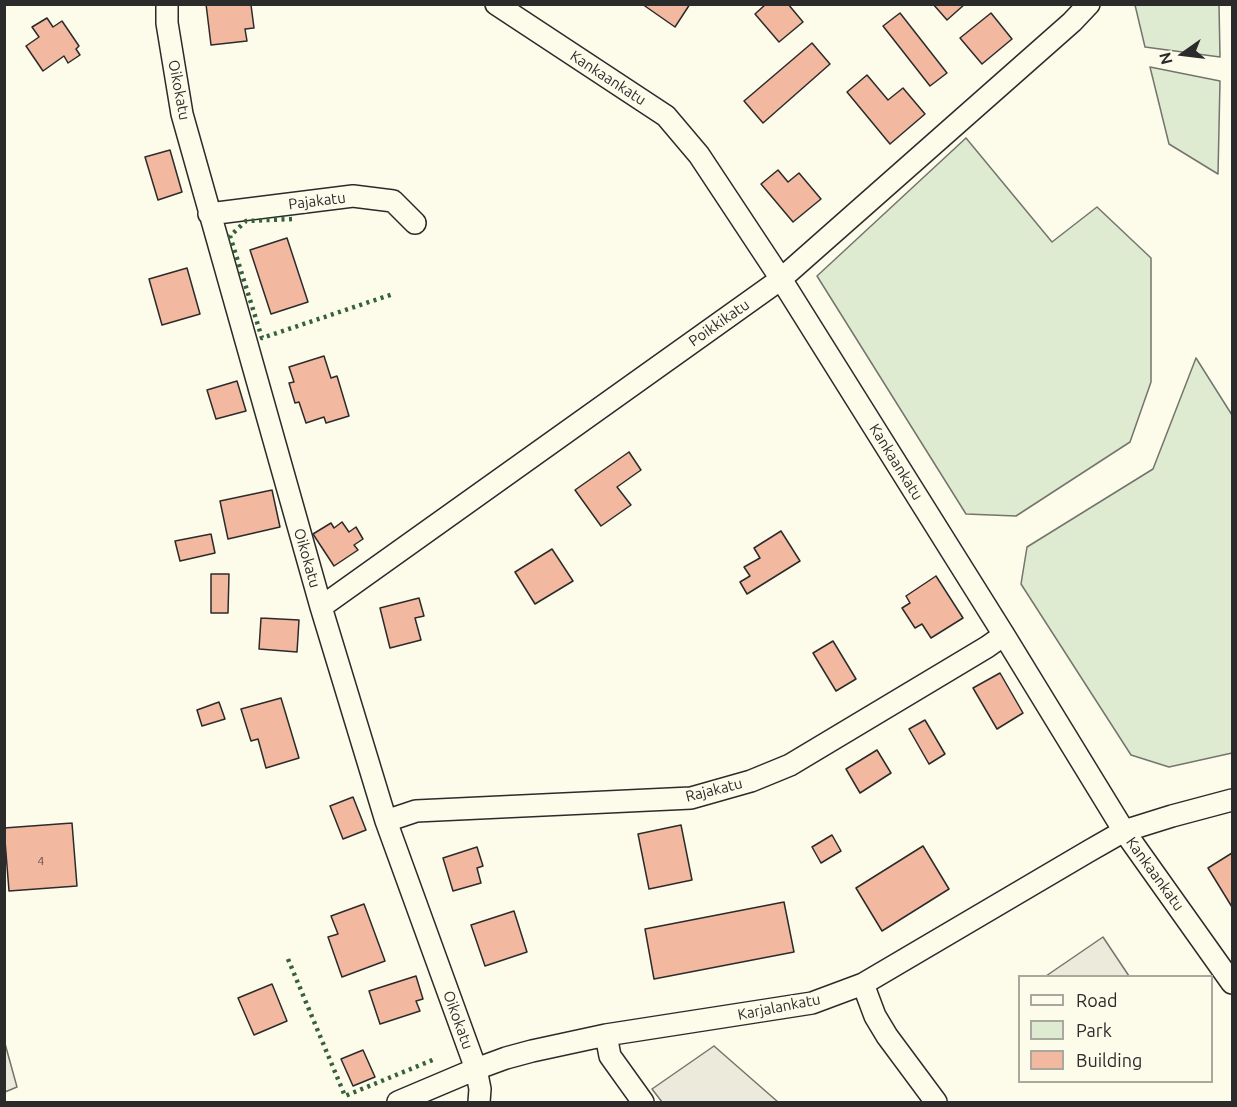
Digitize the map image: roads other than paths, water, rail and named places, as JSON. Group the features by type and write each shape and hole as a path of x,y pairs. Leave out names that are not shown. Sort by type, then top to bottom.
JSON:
{"street":[{"name":"Oikokatu","path":"167,4 167,23 182,114 209,213 321,607 386,821 476,1069 480,1089 479,1102"},
{"name":"Kankaankatu","path":"496,4 666,116 699,155 781,279 1005,635 1124,831 1233,983"},
{"name":"Poikkikatu","path":"321,607 781,279 1063,30 1089,4"},
{"name":"Pajakatu","path":"209,213 353,196 393,201 415,223"},
{"name":"Rajakatu","path":"386,821 416,811 691,798 751,782 790,765 1005,635"},
{"name":"Karjalankatu","path":"398,1102 476,1069 532,1051 606,1035 812,1003 863,984 1124,831 1233,800"},
{"path":"863,984 875,1016 887,1036 936,1102"},
{"path":"606,1035 610,1056 643,1102"}]}
